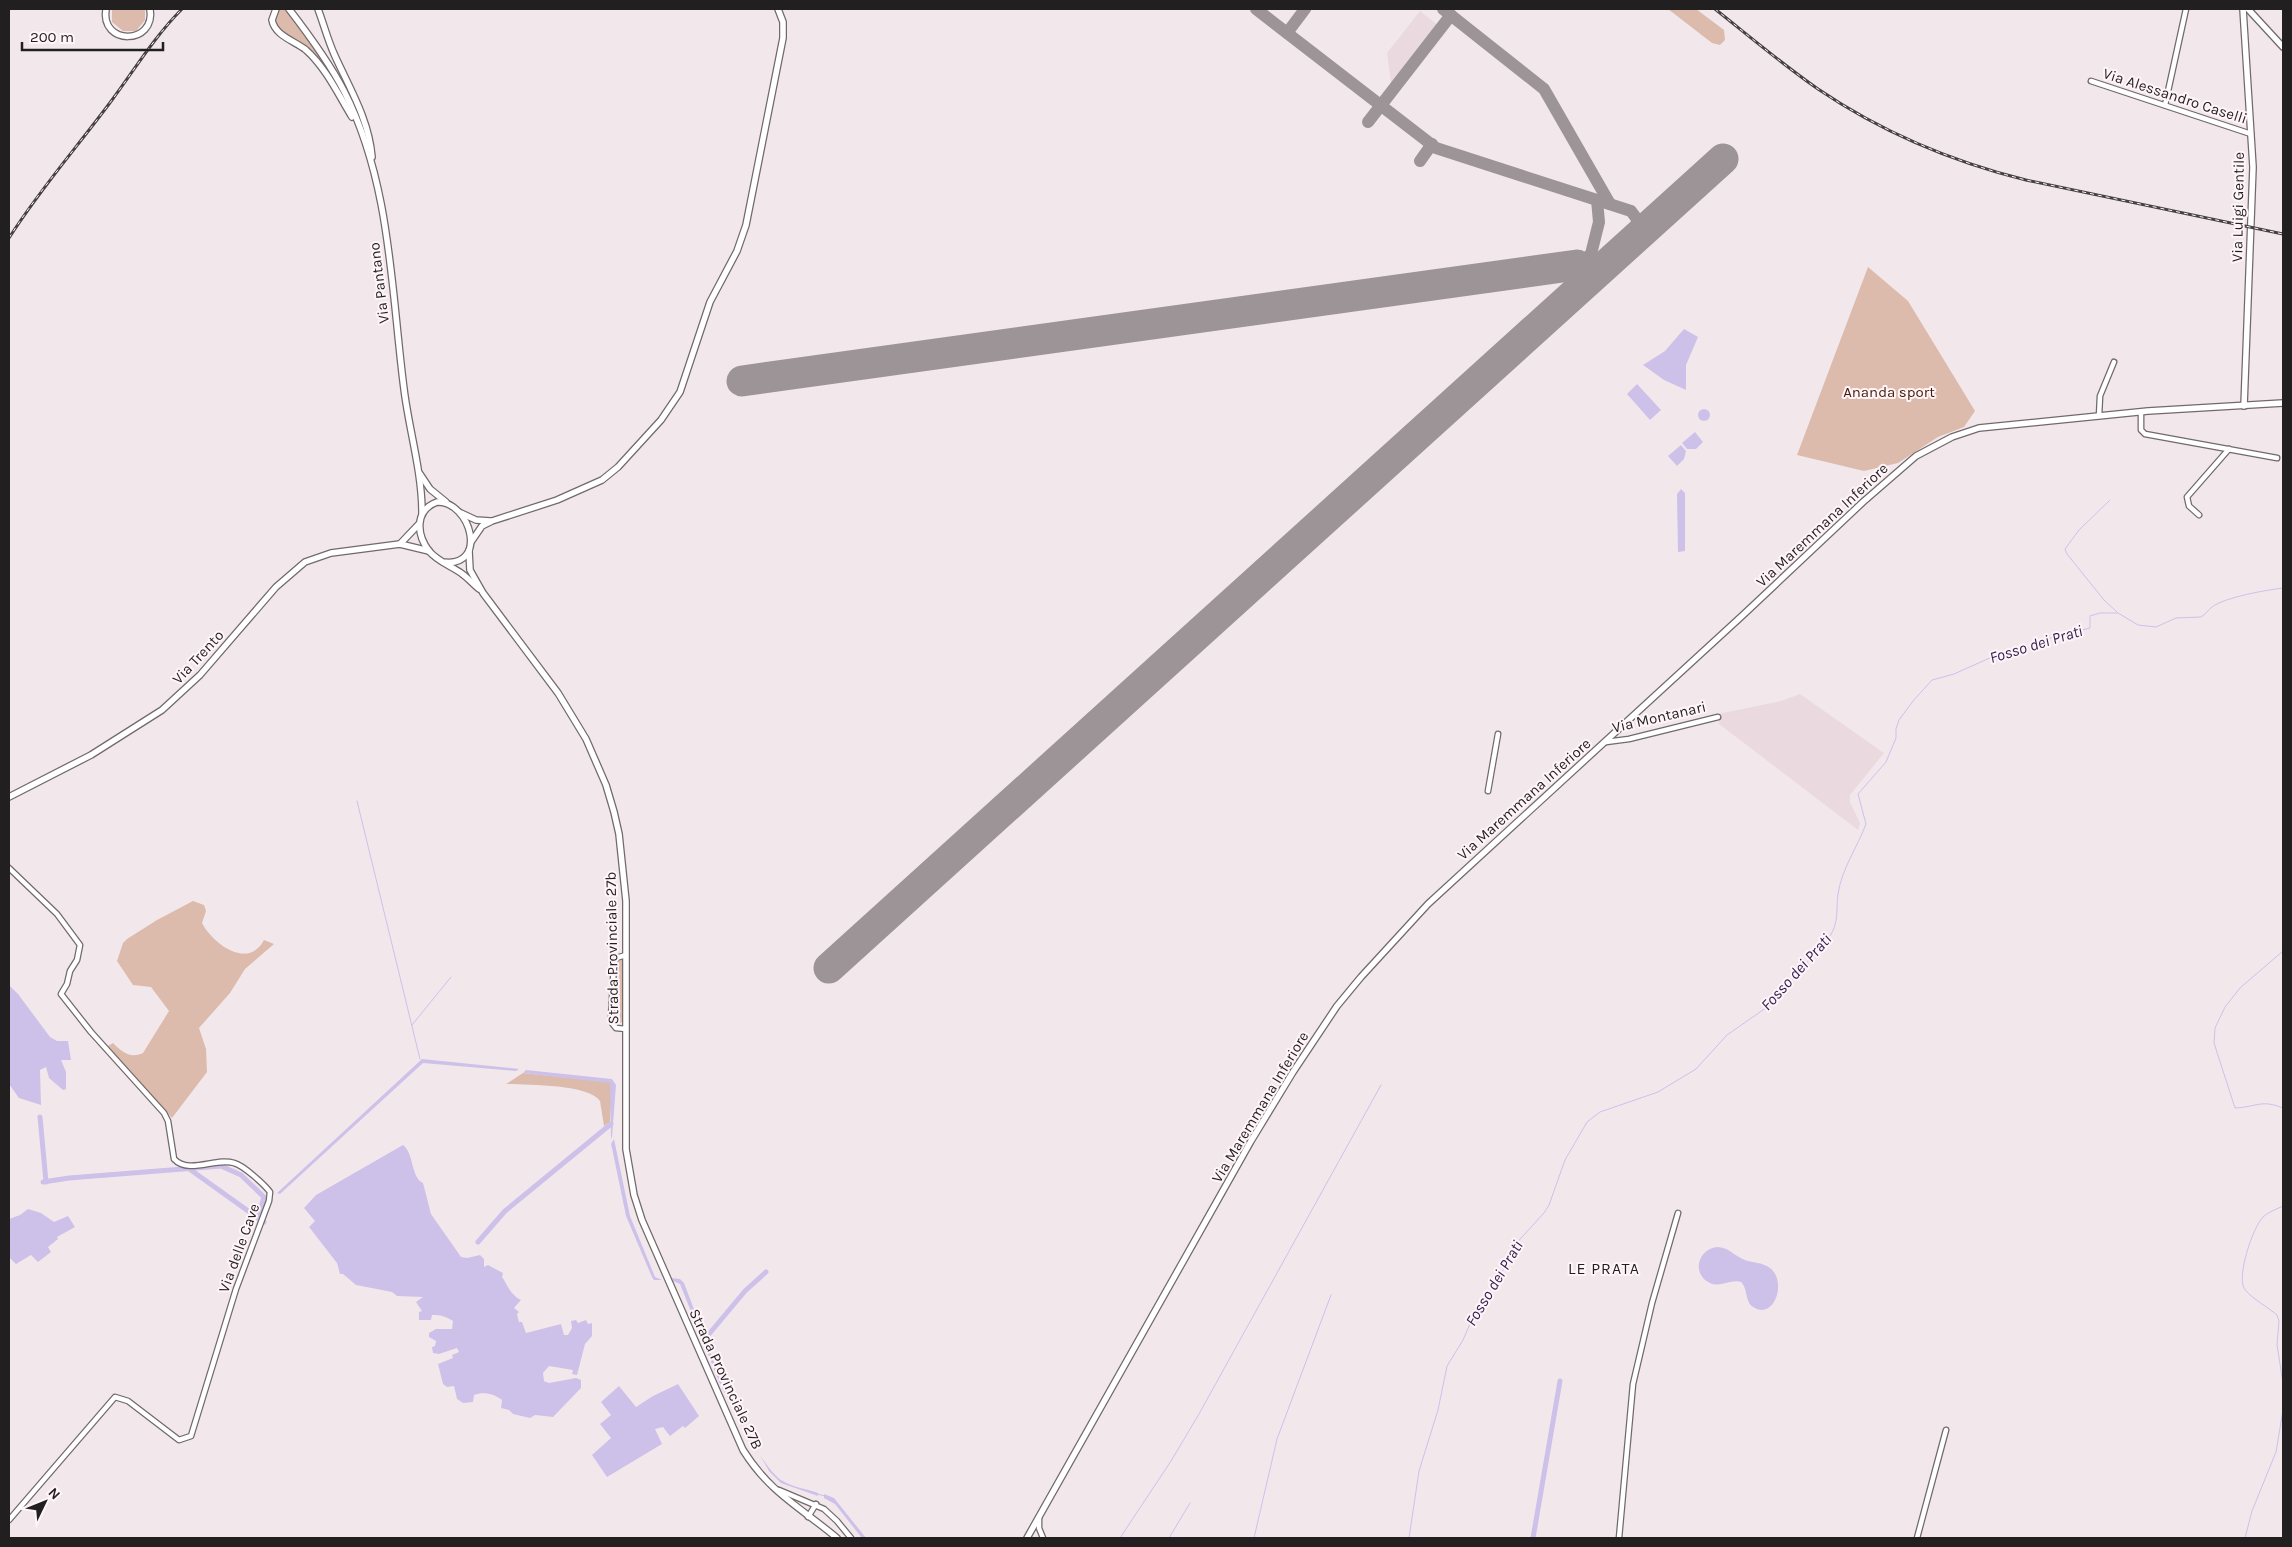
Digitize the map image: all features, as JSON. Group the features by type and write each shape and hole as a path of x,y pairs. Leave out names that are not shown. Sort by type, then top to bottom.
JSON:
{"main road":[{"path":"106,9 106,17 110,28 120,36 129,37 146,29 150,20 150,9"},
{"path":"276,9 272,20 275,28 314,58 328,76 362,133"},
{"name":"Via Pantano","path":"289,9 321,53 346,95 362,133 373,170 385,223 404,391 419,472 422,513"},
{"path":"318,9 330,46 362,114 371,143 373,170"},
{"path":"483,593 470,570 469,551 480,529 492,521 557,500 602,480 618,467 661,420 678,396 710,302 737,251 744,232 783,38 783,22 778,9"},
{"name":"Via Luigi Gentile","path":"2243,9 2253,192 2244,406"},
{"path":"2248,9 2283,47"},
{"name":"Via Maremmana Inferiore","path":"1030,1537 1040,1516 1256,1134 1292,1072 1337,1006 1409,922 1864,502 1916,456 1952,437 1979,428 2141,412 2283,403"},
{"path":"419,472 430,489 460,513 476,520 492,521"},
{"path":"400,544 419,524 422,513 437,502 448,504"},
{"path":"460,513 469,528 472,542"},
{"path":"419,524 430,551"},
{"path":"400,544 430,551 464,575 483,593"},
{"name":"Via Trento","path":"9,797 91,755 162,710 200,675 276,587 305,562 331,553 400,544"},
{"path":"443,562 458,561 469,551"},
{"name":"Strada Provinciale 27b","path":"483,593 573,716 606,785 619,834 626,901 626,1149 634,1195 668,1284"},
{"name":"Strada Provinciale 27B","path":"668,1284 736,1436 750,1460 767,1482 784,1499 837,1538"}],"street":[{"path":"2165,105 2186,9"},
{"name":"Via Alessandro Caselli","path":"2091,81 2251,134"},
{"path":"2099,416 2100,396 2114,362"},
{"path":"2141,412 2141,430 2144,434 2277,458"},
{"path":"2199,515 2189,506 2187,496 2229,449"},
{"name":"Via Montanari","path":"1606,742 1630,739 1718,717"},
{"path":"1488,791 1498,734"},
{"name":"Via delle Cave","path":"9,868 57,914 80,944 77,960 70,971 67,984 61,994 91,1032 164,1113 168,1121 174,1159 184,1165 225,1161 236,1163 270,1192 266,1210 236,1289 191,1436 179,1440 128,1401 115,1397 9,1520"},
{"path":"626,955 616,958 614,964 611,1017 612,1024 616,1028 626,1029"},
{"path":"1618,1538 1633,1384 1652,1303 1678,1213"},
{"path":"1917,1538 1946,1430"},
{"path":"767,1482 785,1493 816,1504 834,1517 851,1538"},
{"path":"808,1517 816,1504"},
{"path":"1030,1537 1041,1538 1039,1528 1040,1516"}],"shaded area":[{"path":"1420,11 1444,30 1398,89 1391,83 1387,53"},
{"path":"1684,329 1698,337 1686,365 1686,390 1664,380 1643,365 1665,351"},
{"path":"1637,384 1661,410 1650,420 1627,394"},
{"path":"1704,409 1710,415 1704,421 1698,415"},
{"path":"1695,432 1703,442 1696,449 1687,449 1682,443"},
{"path":"1681,445 1686,451 1684,459 1677,466 1668,456"},
{"path":"1681,489 1685,493 1685,551 1678,552 1677,494"},
{"path":"1800,694 1884,753 1850,795 1850,802 1860,823 1858,830 1719,724 1718,714 1781,701"},
{"path":"9,985 50,1037 57,1041 68,1041 71,1060 61,1060 66,1072 66,1089 63,1090 49,1078 46,1067 40,1070 41,1105 19,1098 9,1084"},
{"path":"422,1059 519,1069 516,1071 423,1063 280,1194 277,1193"},
{"path":"526,1070 612,1079 616,1085 611,1139 610,1083 523,1073"},
{"path":"614,1139 630,1216 655,1277 662,1280 654,1280 652,1277 626,1216 611,1144"},
{"path":"403,1145 407,1149 416,1176 423,1183 431,1214 461,1257 467,1258 480,1255 484,1259 484,1267 488,1265 503,1273 502,1277 510,1290 521,1300 514,1308 519,1312 517,1314 519,1322 522,1322 526,1333 561,1324 564,1335 568,1335 572,1328 571,1321 576,1320 578,1323 586,1320 588,1324 592,1323 592,1336 585,1344 577,1375 572,1374 573,1370 549,1366 543,1373 544,1381 549,1383 576,1378 581,1380 581,1388 553,1417 535,1415 530,1418 513,1414 509,1410 501,1408 502,1400 489,1394 481,1393 474,1395 473,1402 463,1403 457,1399 454,1386 447,1387 443,1384 438,1364 453,1358 452,1355 459,1352 457,1348 439,1354 433,1353 432,1347 435,1346 436,1341 429,1337 429,1333 436,1329 452,1329 453,1321 435,1315 432,1315 431,1320 419,1320 419,1312 422,1311 416,1302 423,1297 397,1296 392,1292 356,1285 343,1274 340,1274 337,1263 309,1227 315,1221 304,1208 316,1195"},
{"path":"28,1209 41,1213 54,1222 68,1216 75,1227 57,1237 58,1239 48,1247 51,1252 38,1262 31,1255 16,1264 9,1257 9,1219 20,1215"},
{"path":"1717,1247 1725,1248 1745,1260 1770,1268 1778,1281 1778,1289 1773,1304 1762,1310 1755,1308 1749,1303 1741,1282 1714,1284 1704,1279 1700,1274 1699,1268 1701,1257 1705,1252"},
{"path":"672,1278 680,1279 684,1283 722,1383 720,1384 680,1284 673,1281"},
{"path":"678,1384 699,1416 685,1428 683,1426 670,1436 663,1427 655,1429 662,1444 607,1477 592,1455 611,1438 600,1424 611,1415 601,1402 619,1386 636,1407"},
{"path":"725,1386 735,1409 748,1434 722,1388"},
{"path":"758,1452 773,1473 781,1480 818,1493 818,1496 781,1483 769,1471"},
{"path":"824,1494 834,1498 866,1538 862,1538 835,1504 824,1498"}],"green space":[{"path":"112,9 145,9 145,20 136,31 123,31 112,22"},
{"path":"278,9 287,9 318,51 337,82 314,52 281,32 275,25 275,13"},
{"path":"1668,9 1696,9 1724,30 1725,40 1720,45 1712,43"},
{"name":"Ananda sport","path":"1868,267 1908,301 1975,411 1964,427 1938,437 1898,463 1864,471 1797,455"},
{"path":"193,901 204,905 206,911 202,923 207,931 222,946 231,951 249,953 257,949 264,940 274,944 245,969 230,993 199,1028 206,1049 207,1072 172,1118 108,1046 113,1043 123,1052 130,1055 143,1053 169,1011 151,987 133,985 117,961 123,943 157,920"},
{"path":"622,959 622,1022 620,1023 619,961"},
{"path":"523,1073 610,1082 612,1084 610,1122 604,1126 600,1101 593,1095 583,1091 556,1086 506,1084"}],"waterway":[{"path":"2110,500 2079,530 2065,549 2104,600 2117,612"},
{"name":"Fosso dei Prati","path":"1409,1538 1419,1471 1438,1410 1447,1366 1463,1340 1477,1308 1500,1278 1511,1249 1549,1205 1565,1160 1587,1122 1600,1112 1658,1092 1696,1069 1727,1035 1770,1005 1830,936 1836,921 1838,894 1843,875 1866,824 1858,794 1886,762 1896,738 1899,720 1932,680 1954,674 2003,652 2022,650 2042,644 2050,638 2090,628 2090,616 2100,613 2118,613 2138,625 2156,627 2176,618 2201,617 2212,607 2226,600 2283,588"},
{"path":"357,801 420,1059"},
{"path":"2283,951 2240,988 2225,1007 2215,1028 2214,1043 2235,1108 2264,1104 2283,1108"},
{"path":"412,1025 451,977"},
{"path":"1120,1538 1171,1461 1199,1414 1381,1085"},
{"path":"40,1117 46,1182"},
{"path":"478,1242 505,1211 611,1124"},
{"path":"43,1182 69,1178 221,1166 241,1175 264,1197 258,1218 264,1222"},
{"path":"188,1168 258,1218"},
{"path":"2283,1206 2267,1214 2259,1222 2247,1251 2242,1282 2250,1295 2277,1315 2279,1321 2277,1345 2283,1383"},
{"path":"704,1340 745,1291 766,1272"},
{"path":"1254,1538 1277,1439 1331,1295"},
{"path":"1533,1538 1560,1381"},
{"path":"2245,1538 2252,1511 2276,1452 2283,1410"},
{"path":"817,1494 825,1496"},
{"path":"1169,1538 1190,1503"}],"taxiway":[{"path":"1256,9 1436,148 1631,211 1645,230"},
{"path":"1287,33 1305,9"},
{"path":"1443,9 1544,89 1610,204"},
{"path":"1368,122 1451,15"},
{"path":"1420,161 1432,144"},
{"path":"1577,265 1591,254 1599,222 1597,200"}],"runway":[{"path":"829,968 1723,159"},
{"path":"742,381 1577,265"}],"railway":[{"path":"9,238 33,202 112,100 154,41 182,9"},
{"path":"1715,9 1818,89 1892,132 1944,154 2026,180 2283,234"}],"district":[{"name":"LE PRATA","path":"1604,1268"}]}
